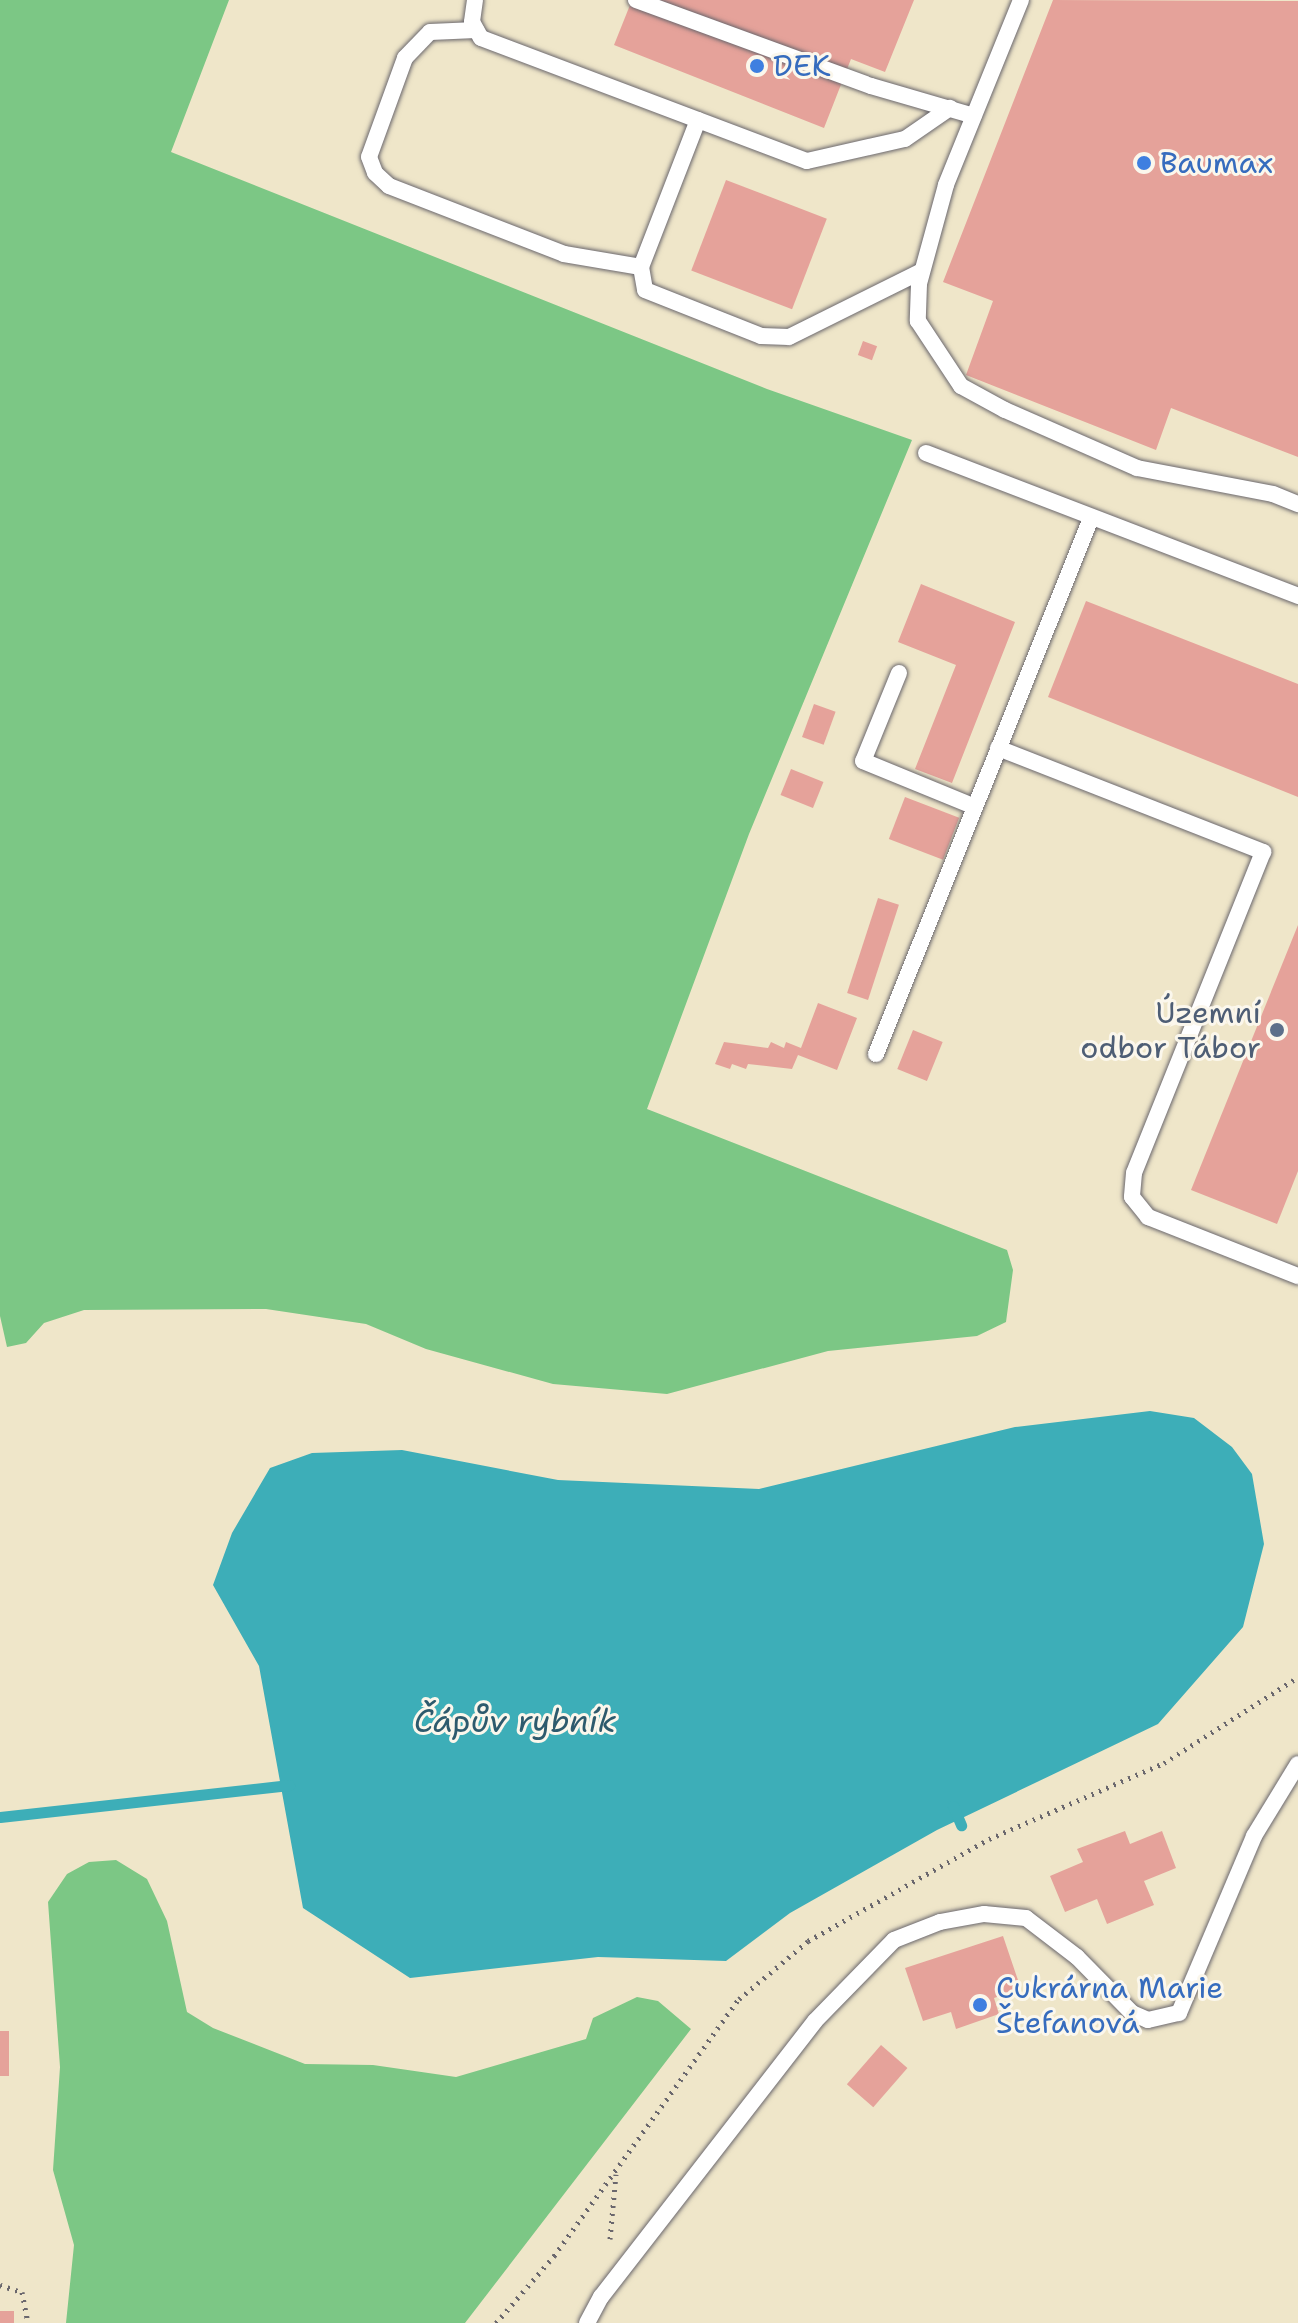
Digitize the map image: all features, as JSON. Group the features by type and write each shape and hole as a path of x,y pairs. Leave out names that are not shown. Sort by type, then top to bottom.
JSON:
{"lane":[{"path":"475,0 472,22 481,38 807,161 905,139 950,108"},
{"path":"636,0 871,86 974,116"},
{"path":"1021,0 946,185 922,271 918,321 961,386 1137,468 1273,494 1298,504"},
{"path":"476,30 430,32 405,58 369,157 375,173 389,186 564,254 641,267"},
{"path":"698,120 641,267 645,290 761,336 789,337 922,271"},
{"path":"926,453 1298,596"},
{"path":"876,1054 1091,518"},
{"path":"899,673 863,761 975,807"},
{"path":"998,748 1263,852 1134,1173 1132,1197 1148,1217 1298,1276"},
{"path":"587,2323 612,2283 815,2021 894,1940 940,1922 984,1914 1026,1918 1077,1957 1132,2013 1148,2020 1179,2013 1254,1836 1298,1764"}],"path":[{"path":"612,2283 616,2173"},
{"path":"0,2285 22,2292 28,2323"}],"green space":[{"path":"0,0 229,0 171,152 767,389 912,440 749,834 647,1109 1007,1250 1013,1270 1006,1322 977,1336 828,1351 667,1394 553,1384 426,1349 366,1324 266,1309 84,1310 44,1323 26,1343 7,1347 0,1316"},
{"path":"116,1860 147,1879 167,1921 187,2012 213,2028 305,2064 373,2065 456,2077 586,2039 593,2018 637,1997 658,2001 691,2029 465,2323 66,2323 74,2245 53,2170 60,2067 48,1902 67,1874 89,1862"}],"water":[{"name":"Čápův rybník","path":"1150,1411 1194,1418 1232,1447 1252,1474 1264,1544 1243,1627 1158,1724 937,1830 790,1913 726,1961 598,1957 410,1978 303,1908 259,1666 213,1585 232,1533 270,1468 312,1453 402,1450 558,1480 759,1489 1015,1427"}],"building":[{"name":"DEK","path":"632,0 914,0 885,72 851,59 824,128 614,45"},
{"name":"Baumax","path":"1053,0 1298,1 1298,457 1171,408 1156,450 966,375 993,301 943,282"},
{"path":"726,180 827,219 792,309 691,271"},
{"path":"863,341 877,346 872,360 858,355"},
{"path":"921,584 1015,622 952,783 915,769 956,665 898,642"},
{"path":"1086,601 1298,684 1298,797 1048,697"},
{"path":"814,704 836,712 824,745 802,737"},
{"path":"791,769 823,782 813,808 781,795"},
{"path":"905,797 959,818 943,860 889,839"},
{"path":"878,898 899,905 868,1000 847,993"},
{"name":"Územní odbor Tábor","path":"1298,925 1298,1171 1277,1224 1191,1190"},
{"path":"818,1003 857,1018 837,1070 798,1055 792,1069 748,1064 746,1069 732,1064 730,1069 715,1064 724,1042 768,1048 771,1042 784,1048 786,1042 801,1048"},
{"path":"913,1030 943,1042 927,1081 897,1069"},
{"path":"1125,1831 1130,1844 1162,1831 1176,1868 1144,1881 1154,1905 1107,1924 1097,1899 1065,1912 1050,1876 1083,1862 1077,1849"},
{"path":"1003,1936 1021,1989 994,1998 999,2014 956,2029 951,2012 923,2021 905,1968"},
{"path":"0,2031 9,2031 9,2076 0,2076"},
{"path":"881,2045 907,2068 873,2107 847,2084"},
{"path":"0,2311 14,2311 14,2323 0,2323"}],"waterway":[{"path":"0,1817 289,1785"},
{"path":"953,1806 961,1825"}],"place":[{"name":"DEK","path":"757,66"},
{"name":"Baumax","path":"1144,163"},
{"name":"Územní odbor Tábor","path":"1277,1030"},
{"name":"Cukrárna Marie Štefanová","path":"980,2005"}]}
